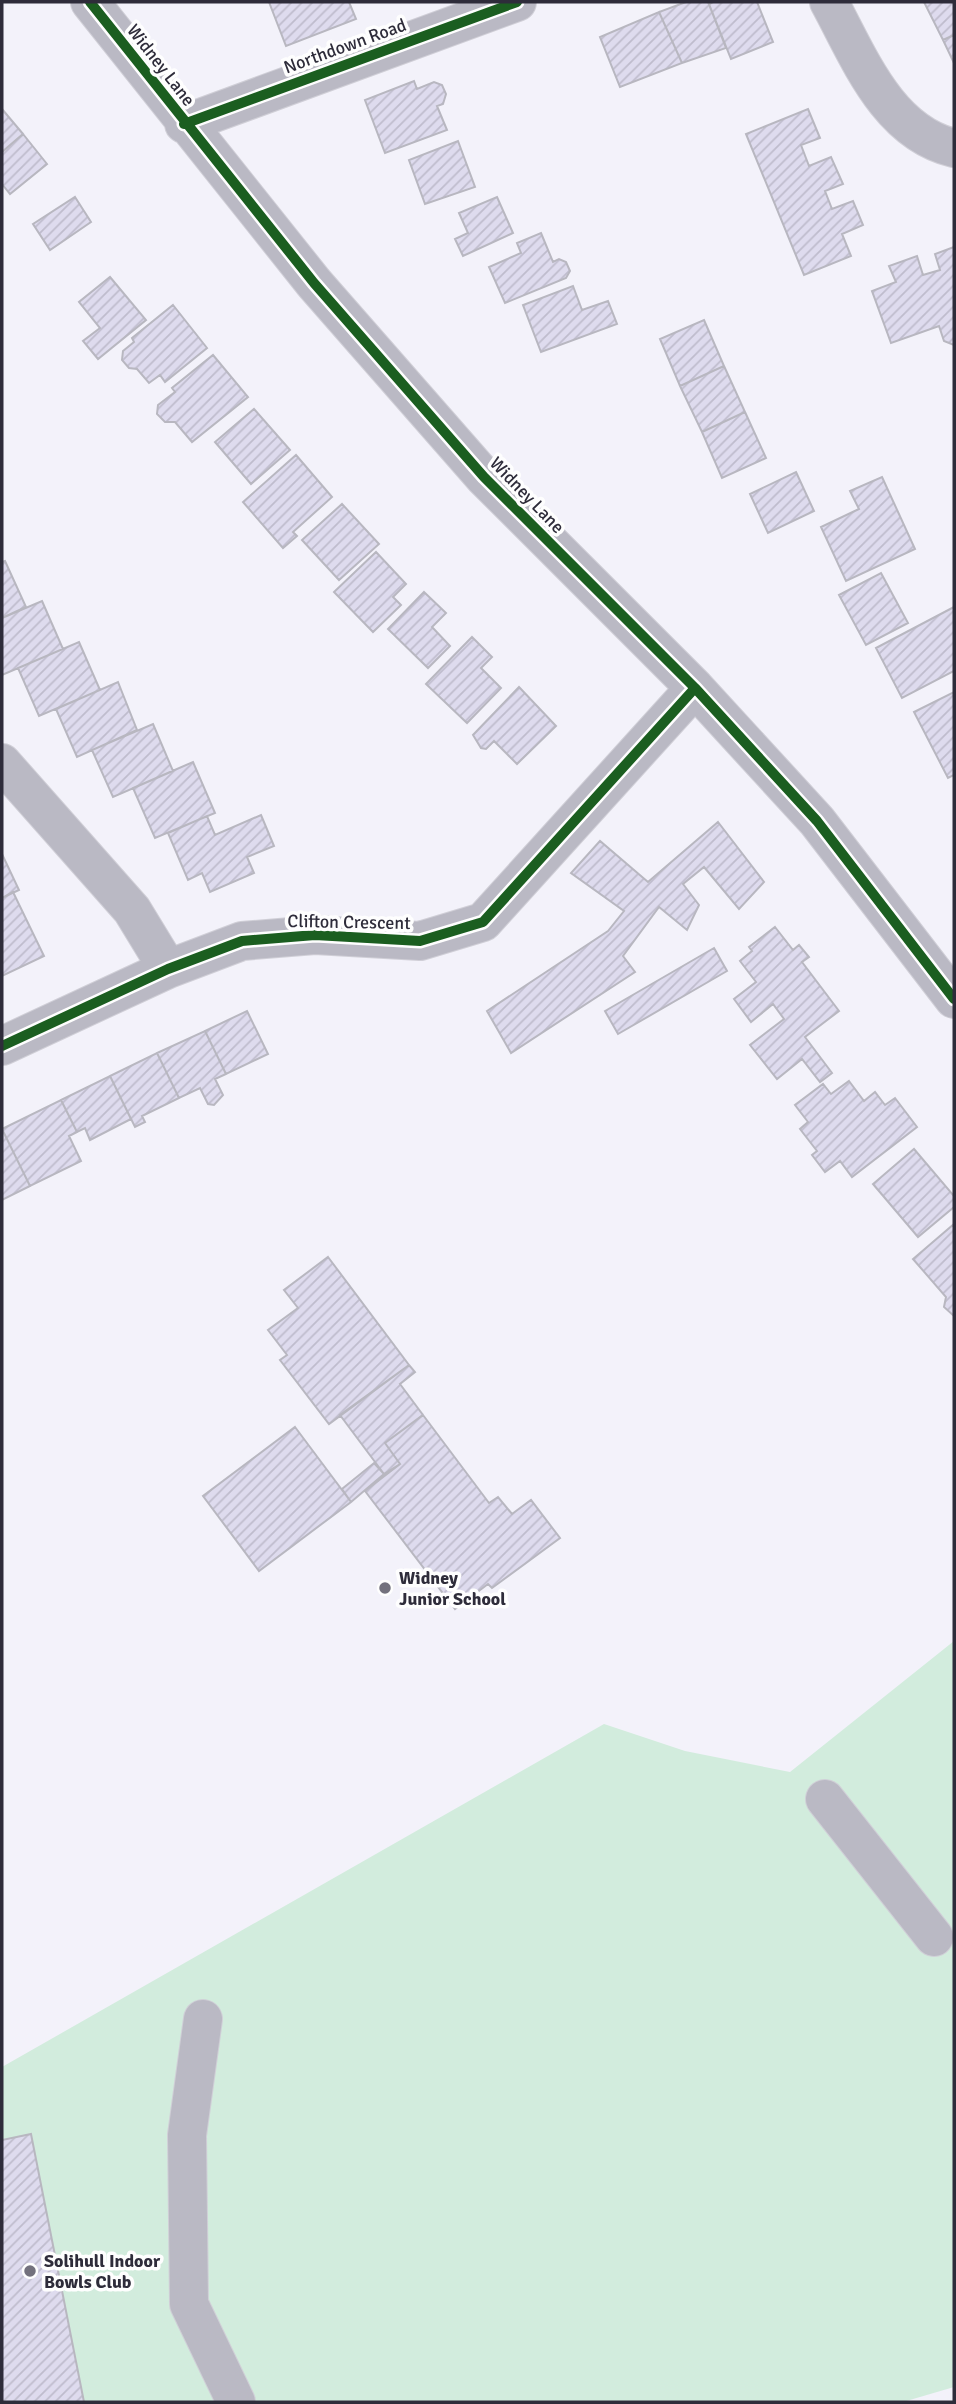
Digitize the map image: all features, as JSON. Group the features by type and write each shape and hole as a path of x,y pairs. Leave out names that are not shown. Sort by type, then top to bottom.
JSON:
{"street":[{"name":"Widney Lane","path":"90,2 184,124 314,283 484,477 695,688 817,821 954,999"},
{"name":"Northdown Road","path":"184,124 517,2"},
{"path":"829,2 883,98 907,124 939,144 954,148"},
{"name":"Clifton Crescent","path":"2,1046 168,969 242,941 315,935 421,941 483,922 695,688"},
{"path":"2,763 132,911 168,969"},
{"path":"825,1798 934,1937"},
{"path":"203,2019 187,2135 189,2304 236,2402"}],"green space":[{"path":"954,1641 954,2387 903,2402 2,2402 2,2067 604,1724 685,1751 790,1772"}],"building":[{"path":"269,2 349,2 356,19 286,46"},
{"path":"686,2 708,2 726,48 682,63 659,12"},
{"path":"757,2 773,42 731,59 709,4"},
{"path":"924,2 954,2 954,35 943,40"},
{"path":"659,12 682,63 620,87 600,37"},
{"path":"954,35 954,63 943,40"},
{"path":"414,81 417,89 434,82 442,85 446,94 443,104 437,106 447,130 385,153 365,100"},
{"path":"2,109 23,134 2,152"},
{"path":"808,109 820,138 801,145 809,166 831,157 843,184 825,191 832,209 853,201 863,225 842,234 851,256 804,275 746,134"},
{"path":"23,134 47,164 10,194 2,184 2,152"},
{"path":"458,141 475,187 425,204 409,160"},
{"path":"75,197 91,222 50,250 33,224"},
{"path":"497,197 513,233 463,256 455,239 468,233 459,213"},
{"path":"541,233 553,262 559,259 566,262 570,271 566,278 505,303 489,267 521,253 517,243"},
{"path":"954,247 954,345 944,341 939,326 891,343 872,291 896,282 889,266 917,256 923,275 940,270 935,254"},
{"path":"110,277 146,320 98,359 83,341 100,328 79,302"},
{"path":"573,286 582,310 608,301 617,324 541,352 523,305"},
{"path":"173,305 207,348 165,382 160,375 149,383 137,369 129,368 122,360 123,351 134,342 132,338"},
{"path":"704,320 724,366 680,386 660,339"},
{"path":"213,355 248,397 192,442 175,422 165,422 157,414 158,405 175,392 172,388"},
{"path":"724,366 745,412 702,432 680,386"},
{"path":"254,409 290,450 251,484 215,442"},
{"path":"745,412 766,458 722,478 702,432"},
{"path":"296,455 332,497 293,532 297,536 283,548 243,502"},
{"path":"796,472 814,511 768,533 750,494"},
{"path":"882,477 915,549 846,581 821,527 859,509 850,491"},
{"path":"342,504 379,544 339,580 302,540"},
{"path":"376,552 406,584 393,597 401,605 373,632 334,592"},
{"path":"5,561 26,607 2,618 2,562"},
{"path":"881,573 908,623 866,645 839,595"},
{"path":"424,592 446,613 432,627 450,646 428,668 388,629"},
{"path":"42,601 63,649 2,675 2,618"},
{"path":"954,607 954,671 902,698 876,648"},
{"path":"472,637 492,657 481,668 501,688 467,723 426,684"},
{"path":"79,642 100,690 39,716 18,668"},
{"path":"118,682 137,730 77,757 56,709"},
{"path":"519,687 556,726 517,764 494,741 486,749 481,748 473,735"},
{"path":"954,692 954,775 948,778 914,712"},
{"path":"153,724 173,771 113,797 92,750"},
{"path":"193,762 215,813 155,838 133,788"},
{"path":"261,815 274,846 247,857 254,873 210,892 202,873 188,880 168,833 207,816 215,835"},
{"path":"718,822 764,882 739,909 704,867 683,884 699,905 687,930 659,907 623,956 635,972 511,1053 487,1011 608,931 624,911 571,873 600,841 648,882"},
{"path":"2,854 19,890 2,898"},
{"path":"13,892 44,956 2,976 2,898"},
{"path":"775,927 793,950 799,945 809,957 802,962 839,1011 805,1037 832,1073 820,1082 802,1059 777,1079 750,1045 784,1019 773,1004 751,1022 734,999 756,982 740,961 752,951 749,947"},
{"path":"714,948 727,971 618,1034 605,1011"},
{"path":"247,1011 268,1054 226,1074 205,1031"},
{"path":"205,1031 226,1074 215,1079 223,1095 214,1105 208,1104 200,1088 179,1098 157,1053"},
{"path":"157,1053 179,1098 142,1116 145,1122 135,1127 110,1076"},
{"path":"110,1076 131,1119 90,1140 85,1128 77,1132 61,1100"},
{"path":"849,1081 864,1101 875,1092 885,1105 895,1098 917,1127 852,1177 840,1161 825,1172 812,1155 817,1151 800,1129 808,1122 795,1105 823,1084 831,1094"},
{"path":"61,1100 77,1132 69,1136 81,1161 30,1186 2,1129"},
{"path":"2,1129 30,1186 2,1200"},
{"path":"914,1149 954,1196 954,1207 918,1237 873,1184"},
{"path":"954,1224 954,1316 944,1307 946,1297 913,1259"},
{"path":"328,1257 409,1365 329,1424 280,1360 287,1355 268,1330 298,1308 284,1290"},
{"path":"409,1365 415,1372 400,1384 423,1415 385,1443 400,1464 384,1474 340,1415"},
{"path":"423,1415 489,1503 498,1497 512,1514 531,1500 560,1538 492,1588 488,1584 455,1609 365,1491 400,1464 385,1443"},
{"path":"295,1427 351,1502 259,1571 203,1496"},
{"path":"374,1463 384,1474 351,1502 342,1489"},
{"name":"Solihull Indoor Bowls Club","path":"31,2134 84,2402 2,2402 2,2140"}],"cycle path":[{"path":"90,2 314,283 484,477 695,688 817,821 954,999"},
{"path":"184,124 517,2"},
{"path":"2,1046 168,969 242,941 315,935 420,941 483,922 695,688"}],"place":[{"name":"Widney Junior School","path":"385,1588"},
{"name":"Solihull Indoor Bowls Club","path":"30,2271"}]}
